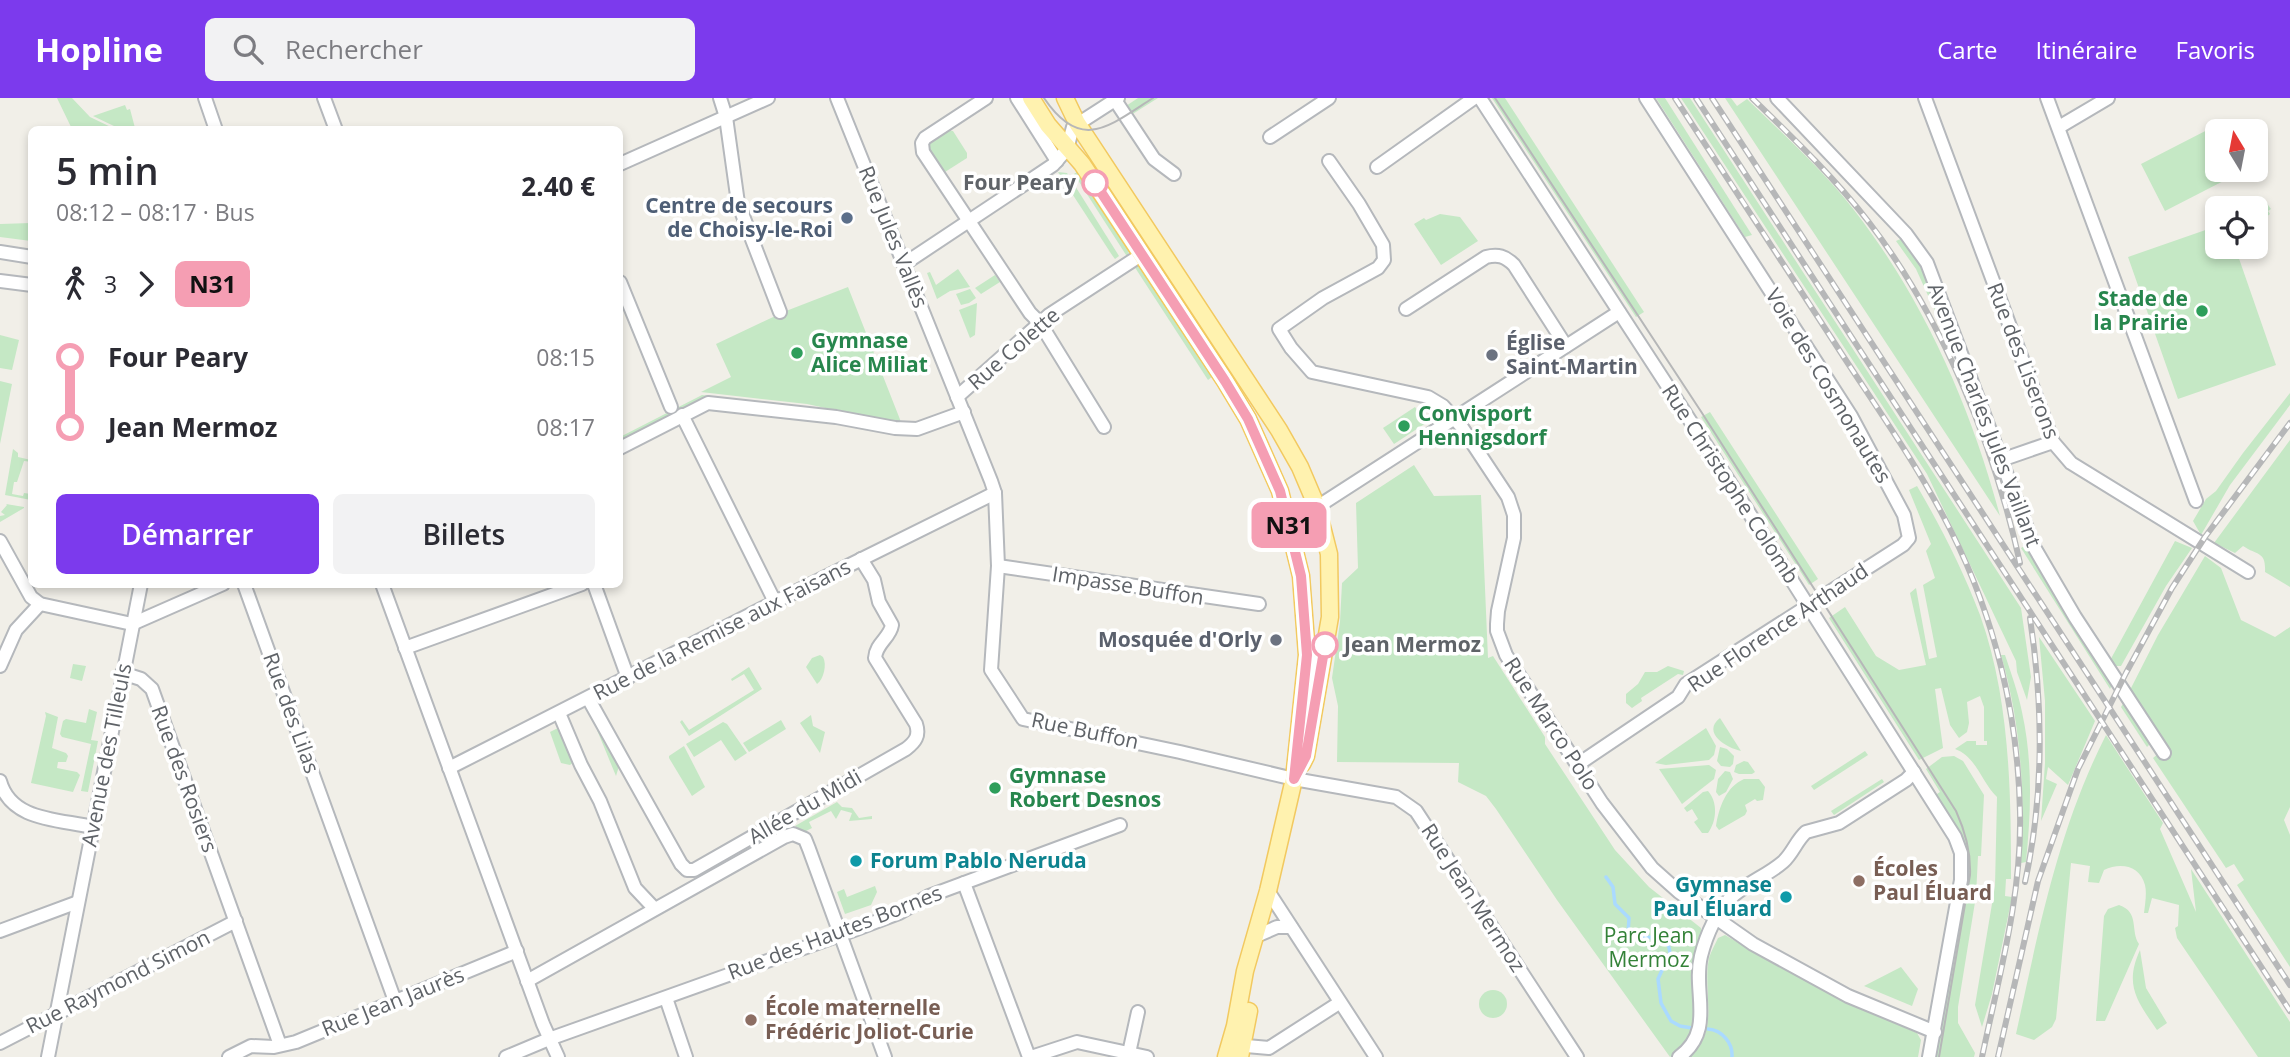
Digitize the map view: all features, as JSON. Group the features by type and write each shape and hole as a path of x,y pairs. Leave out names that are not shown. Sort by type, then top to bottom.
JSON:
{"main road":[{"path":"1031,98 1062,155 1082,164 1248,419 1280,491 1301,576 1307,655 1294,779 1268,891 1245,971 1235,1027 1234,1051"},
{"path":"1065,98 1077,122 1279,430 1300,467 1317,507 1329,554 1330,617 1306,756 1294,779"},
{"path":"1234,1051 1268,891"}],"street":[{"path":"205,98 215,126"},
{"path":"324,98 334,126"},
{"path":"720,98 726,117 738,203 780,312"},
{"path":"623,163 768,98"},
{"name":"Rue Jules Vallès","path":"837,98 995,493"},
{"path":"986,98 928,135 922,143 925,156 1030,313 1040,323 1104,427"},
{"path":"1017,98 1062,155"},
{"path":"1270,137 1329,98"},
{"path":"1377,167 1474,98"},
{"name":"Rue Christophe Colomb","path":"1480,98 1809,605 1955,836 1961,853 1961,880 1935,1032"},
{"name":"Voie des Cosmonautes","path":"1646,98 1851,416 1904,515 1909,538"},
{"name":"Avenue Charles Jules Vaillant","path":"1777,98 1906,234 1922,255 2040,560 2164,753"},
{"name":"Rue des Liserons","path":"1925,98 2053,442 2071,463 2248,572"},
{"path":"2047,98 2196,501"},
{"path":"2059,127 2108,98"},
{"path":"904,264 1062,155 1077,122 1116,99 1154,159 1174,174"},
{"name":"Rue Marco Polo","path":"1328,161 1384,245 1384,260 1378,268 1323,298 1279,329 1312,372 1428,397 1443,406 1456,419 1508,498 1514,514 1514,538 1498,611 1497,631 1506,655 1627,838 1652,868 1679,892 1753,944 1848,996 1935,1032"},
{"path":"0,252 28,256"},
{"path":"1406,309 1486,257 1495,255 1507,258 1514,265 1566,346"},
{"name":"Rue Colette","path":"957,397 1040,323 1142,256"},
{"path":"0,281 28,284"},
{"path":"623,289 671,407"},
{"path":"1317,507 1619,312"},
{"path":"623,446 708,403 917,429 964,412"},
{"path":"682,415 775,602"},
{"path":"2001,460 2053,442"},
{"name":"Rue Buffon","path":"995,493 998,566 991,670 1023,719 1294,779"},
{"name":"Rue de la Remise aux Faisans","path":"449,768 995,493"},
{"name":"Rue Florence Arthaud","path":"1577,765 1678,697 1686,684 1903,545 1909,538"},
{"path":"0,541 31,597 40,604 132,624 214,588"},
{"name":"Allée du Midi","path":"589,698 681,864 687,870 694,870 906,749 918,735 912,718 876,662 876,650 891,632 892,625 878,602 874,580 861,559"},
{"name":"Impasse Buffon","path":"998,566 1259,604"},
{"name":"Avenue des Tilleuls","path":"48,1057 140,588"},
{"name":"Rue des Lilas","path":"245,588 396,1001"},
{"path":"383,588 527,981 558,1057"},
{"path":"405,648 572,588"},
{"path":"595,588 628,678"},
{"path":"0,666 16,630 40,604"},
{"name":"Rue des Rosiers","path":"122,673 141,679 152,689 280,1045"},
{"path":"559,713 600,801 635,888 652,905"},
{"path":"1679,1057 1689,1050 1696,1038 1701,1019 1701,957 1716,919 1735,893 1781,864 1806,832 1839,823 1914,772"},
{"name":"Rue Jean Mermoz","path":"1294,779 1396,797 1416,811 1577,1057"},
{"path":"1,790 18,808 33,815 93,827"},
{"name":"Rue des Hautes Bornes","path":"506,1057 549,1039 899,913 929,896 1120,825"},
{"path":"527,981 793,834 805,839 885,1057"},
{"path":"964,883 1030,1057 1077,1042 1147,1057"},
{"path":"1268,891 1376,1057"},
{"path":"0,931 78,902"},
{"name":"Rue Raymond Simon","path":"0,1043 236,920"},
{"path":"1261,934 1277,927 1291,927"},
{"name":"Rue Jean Jaurès","path":"229,1057 251,1046 269,1048 296,1042 517,951"},
{"path":"666,998 686,1057"},
{"path":"1234,1051 1269,1048 1339,1003"},
{"path":"1129,1053 1138,1012"},
{"path":"1929,1057 1935,1032"}],"green space":[{"path":"57,98 72,98 90,117 109,126 71,126"},
{"path":"1138,98 1158,98 1131,115 1126,106"},
{"path":"1492,98 1505,98 1644,312 1636,317"},
{"path":"1656,98 1665,98 1752,235 1745,237"},
{"path":"1681,98 1690,98 2021,608 2031,677 2027,700 2016,661 1927,474"},
{"path":"1725,98 1731,98 1737,106 1747,99 1829,181 1879,245 1923,318 1960,395 2000,516"},
{"path":"125,105 127,110 130,109 134,126 114,126 93,116"},
{"path":"947,130 953,131 967,153 967,158 945,172 941,170 928,146"},
{"path":"2205,131 2205,182 2221,182 2165,211 2141,164"},
{"path":"1080,170 1129,249 1128,258 1074,174"},
{"path":"1058,172 1067,173 1119,256 1115,259 1112,255"},
{"path":"1440,214 1460,217 1478,241 1441,265 1414,224"},
{"path":"28,223 28,241 0,237 0,224"},
{"name":"Stade de la Prairie","path":"2205,230 2205,259 2239,259 2276,365 2178,399 2128,257"},
{"path":"1905,237 1918,254 1948,332 1945,333 1916,269 1896,241"},
{"path":"1139,265 1213,376 1208,380 1134,266"},
{"path":"958,269 970,287 950,291 937,299 927,273 930,272 936,285"},
{"path":"995,275 1000,282 981,294 975,288"},
{"name":"Gymnase Alice Miliat","path":"848,287 901,422 807,404 701,392 731,377 716,344 786,311"},
{"path":"970,289 976,298 961,305 956,294"},
{"path":"977,303 975,335 970,338 959,310"},
{"path":"0,335 19,340 12,370 0,368"},
{"path":"0,381 12,384 0,444"},
{"path":"2290,393 2290,405 2230,485 2201,535 2193,521 2206,499 2216,491"},
{"path":"702,395 819,409 709,398 623,442 623,435"},
{"name":"Convisport Hennigsdorf","path":"1415,407 1426,423 1394,444 1383,428"},
{"path":"1710,412 1818,579 1809,585 1701,417"},
{"path":"2290,440 2290,587 2265,572 2264,560 2260,555 2243,546 2235,553 2214,543"},
{"path":"13,449 18,453 18,457 28,462 24,461 17,482 14,482 12,494 23,496 24,493 28,494 28,499 5,495"},
{"path":"1414,465 1434,496 1481,495 1488,658 1493,656 1545,737 1545,744 1615,850 1649,887 1701,928 1701,935 1704,937 1693,1031 1682,1049 1670,1057 1486,796 1458,782 1459,763 1337,762 1338,706 1332,678 1342,583 1358,568 1356,503"},
{"path":"1917,486 1951,549 1980,615 1997,679 2007,746 2011,879 2006,879 2005,896 2012,897 1992,994 1982,1027 1975,1005 1995,886 1997,797 1968,757 1955,749 1967,741 1976,741 1976,745 1987,745 1987,741 1984,741 1984,707 1980,696 1967,702 1967,732 1959,738 1950,725 1941,688 1935,689 1943,748 1919,760 1829,618 1845,607 1876,656 1899,670 1926,665 1910,593 1916,588 1929,659 1937,657 1923,585 1935,578 1926,551 1931,544 1909,490"},
{"path":"6,504 24,508 0,522 0,516 5,515 1,512"},
{"path":"2175,541 2192,548 2166,586 2121,666 2107,666"},
{"path":"2028,544 2113,683 2110,689 2021,548"},
{"path":"2205,556 2221,568 2241,620 2275,637 2290,627 2290,807 2284,820 2290,835 2290,967 2237,885 2244,880 2234,864 2226,868 2153,758 2159,753 2165,760 2171,757 2128,694 2158,635"},
{"path":"2039,637 2095,721 2068,785 2048,767 2046,779 2057,784 2041,821 2045,701"},
{"path":"820,655 825,667 817,684 806,667 812,658"},
{"path":"2001,655 2005,655 2016,690 2028,750 2029,824 2026,862 2021,863 2020,758 2013,707"},
{"path":"73,664 86,666 82,681 70,678"},
{"path":"1668,666 1684,671 1683,675 1678,674 1641,698 1642,701 1632,708 1626,703 1626,694 1638,684 1645,672 1657,672"},
{"path":"749,667 762,689 689,736 680,722 682,720 689,730 754,690 744,674 732,681 731,679"},
{"path":"2125,701 2152,742 2147,747 2121,707"},
{"path":"89,709 97,712 91,740 98,741 88,792 81,791 91,744 62,737 60,734 66,719 86,723"},
{"path":"45,712 58,717 52,748 68,756 66,762 58,762 57,768 80,775 73,792 31,783"},
{"path":"811,715 813,726 825,732 820,753 800,723"},
{"path":"1720,718 1741,751 1718,739 1713,729"},
{"path":"781,720 786,729 749,752 743,743"},
{"path":"723,722 747,753 735,761 721,740 694,757 686,744"},
{"path":"560,727 574,762 570,765 561,763 550,732"},
{"path":"1706,728 1716,746 1714,755 1709,760 1666,765 1655,763"},
{"path":"599,729 613,756 618,758 620,763 616,776 597,730"},
{"path":"2106,735 2163,823 2160,829 2196,912 2191,869 2290,1022 2290,1057 2258,1057 2177,938 2175,928 2178,926 2179,905 2152,898 2148,913 2144,913 2146,892 2142,878 2134,869 2123,866 2104,870 2099,883 2088,882 2090,866 2071,863 2056,1019 2052,1027 2034,1040 2016,1034 2041,920 2062,844 2089,771"},
{"path":"684,746 705,787 692,796 669,758"},
{"path":"1720,747 1727,749 1734,756 1730,767 1721,766 1717,761"},
{"path":"1865,751 1868,755 1814,790 1811,786"},
{"path":"1954,756 1963,761 1984,795 1981,856 1978,856 1976,896 1958,1007 1958,1023 1975,1053 1974,1057 1935,1057 1966,884 1934,796 1940,792 1926,769 1942,757"},
{"path":"1748,762 1755,772 1734,772 1736,765"},
{"path":"1709,765 1716,770 1714,779 1682,804 1659,769"},
{"path":"1725,771 1730,772 1733,779 1726,792 1719,796 1716,792 1718,779"},
{"path":"1744,779 1759,779 1765,787 1763,800 1755,799 1745,805 1745,815 1719,830 1716,826 1724,798 1732,787"},
{"path":"1882,779 1884,782 1834,815 1831,811"},
{"path":"1708,791 1715,806 1715,817 1708,833 1702,833 1694,822 1698,819 1692,809 1687,812 1684,808"},
{"path":"837,802 842,807 852,808 859,818 872,816 872,819 849,821 852,813 841,810 836,819 831,811 809,822 812,828 804,832 795,826"},
{"path":"875,886 877,892 871,905 845,914 837,892 844,889 847,897"},
{"path":"2119,905 2130,912 2139,944 2105,1021 2096,1021 2104,916 2108,909"},
{"name":"Parc Jean Mermoz","path":"1725,935 1776,965 1917,1033 1921,1040 1918,1057 1689,1057 1699,1047 1705,1035 1708,1023 1709,958 1718,938"},
{"path":"2140,950 2146,988 2167,1023 2157,1030 2139,1001 2133,983 2135,962"},
{"path":"1901,967 1918,989 1912,1006 1864,986"},
{"path":"1493,990 1503,994 1507,1004 1503,1014 1493,1018 1483,1014 1479,1004 1483,994"}],"waterway":[{"path":"1606,877 1613,887 1615,904 1629,918 1628,933 1631,938 1656,937 1665,940 1668,945 1670,953 1658,979 1661,1003 1671,1021 1692,1028"},
{"path":"1708,1029 1726,1038 1732,1057"}],"tram line":[{"path":"1044,98 1070,125 1083,130 1109,125 1153,98"},
{"path":"1495,98 1702,413 1956,811 1967,843 1970,875 1939,1057"}],"railway":[{"path":"1675,98 1924,482 1967,564 1992,633 2015,739 2020,843 2008,936 1982,1057"},
{"path":"1696,98 2290,1011"},
{"path":"1712,98 2290,985"},
{"path":"1752,98 1855,204 1895,258 1919,298 1942,340 1980,428 1996,473 2020,563"},
{"path":"1998,1057 2038,881 2078,769 2172,588 2205,537 2290,423"},
{"path":"2025,882 2036,817 2039,750 2037,683 2030,618"}],"bus line":[{"name":"N31","path":"1095,183 1248,419 1280,491 1301,576 1307,655 1294,779 1306,756 1325,645"}],"place":[{"name":"Four Peary","path":"1095,183"},
{"name":"Centre de secours de Choisy-le-Roi","path":"847,218"},
{"name":"Stade de la Prairie","path":"2202,311"},
{"name":"Gymnase Alice Miliat","path":"797,353"},
{"name":"Église Saint-Martin","path":"1492,355"},
{"name":"Convisport Hennigsdorf","path":"1404,426"},
{"name":"Mosquée d'Orly","path":"1276,640"},
{"name":"Jean Mermoz","path":"1325,645"},
{"name":"Gymnase Robert Desnos","path":"995,788"},
{"name":"Forum Pablo Neruda","path":"856,861"},
{"name":"Écoles Paul Éluard","path":"1859,881"},
{"name":"Gymnase Paul Éluard","path":"1786,897"},
{"name":"École maternelle Frédéric Joliot-Curie","path":"751,1020"}]}
